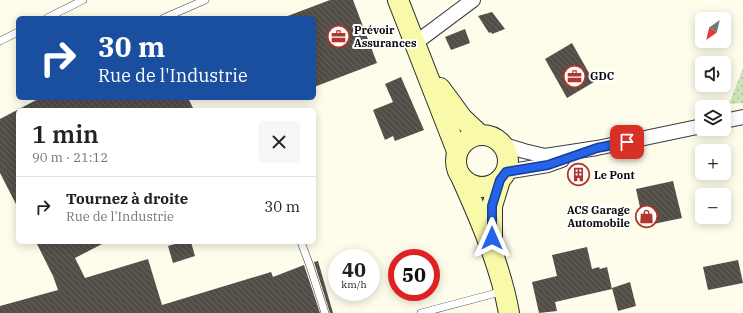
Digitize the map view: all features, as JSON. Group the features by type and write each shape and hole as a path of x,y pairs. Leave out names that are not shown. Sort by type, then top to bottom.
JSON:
{"main road":[{"path":"398,0 414,44 457,150"},
{"path":"422,62 462,118 480,134 494,138 502,144 506,150 508,165 492,206 492,238 509,313"},
{"path":"480,134 466,139 457,150 455,166 475,208 503,284"},
{"path":"462,179 469,184 485,188 493,185 503,176"}],"street":[{"path":"414,44 473,0"},
{"path":"731,120 743,117"},
{"path":"502,144 546,156 597,148 695,127"},
{"path":"503,176 548,165 597,148"}],"lane":[{"path":"50,16 70,3 83,0"},
{"path":"169,16 205,0"},
{"path":"0,41 16,33"},
{"path":"302,244 325,313"},
{"path":"421,313 503,284"}],"green space":[{"path":"743,68 743,103 731,104 731,100"}],"building":[{"path":"330,0 353,0 377,63 316,86 316,16 288,16"},
{"path":"492,12 505,29 492,34 491,32 489,33 478,16"},
{"path":"465,29 470,43 451,50 445,37"},
{"name":"GDC","path":"572,43 594,82 567,98 545,59"},
{"path":"401,77 424,130 395,141 393,136 385,140 373,110 393,102 385,84"},
{"path":"36,100 189,100 193,108 21,108"},
{"path":"16,111 16,204 0,173 0,119"},
{"path":"673,181 682,218 644,226 636,189"},
{"path":"37,244 102,244 75,258 85,278 148,259 162,305 271,272 273,277 304,265 320,313 0,313 0,306 58,290 53,276"},
{"path":"175,244 192,244 195,256 173,263 168,246"},
{"path":"587,247 592,269 607,267 612,289 555,302 557,311 539,313 532,282 557,276 552,255"},
{"path":"738,260 743,283 708,290 703,267"},
{"path":"318,261 328,296 328,301 330,301 333,313 330,313 314,262"},
{"path":"630,282 636,306 618,311 612,288"}],"place":[{"name":"Prévoir Assurances","path":"339,36"},
{"name":"GDC","path":"575,76"},
{"name":"Le Pont","path":"579,175"},
{"name":"ACS Garage Automobile","path":"646,216"}],"route":[{"path":"492,238 492,206 500,180 506,172 548,165 597,148 627,142"}]}
